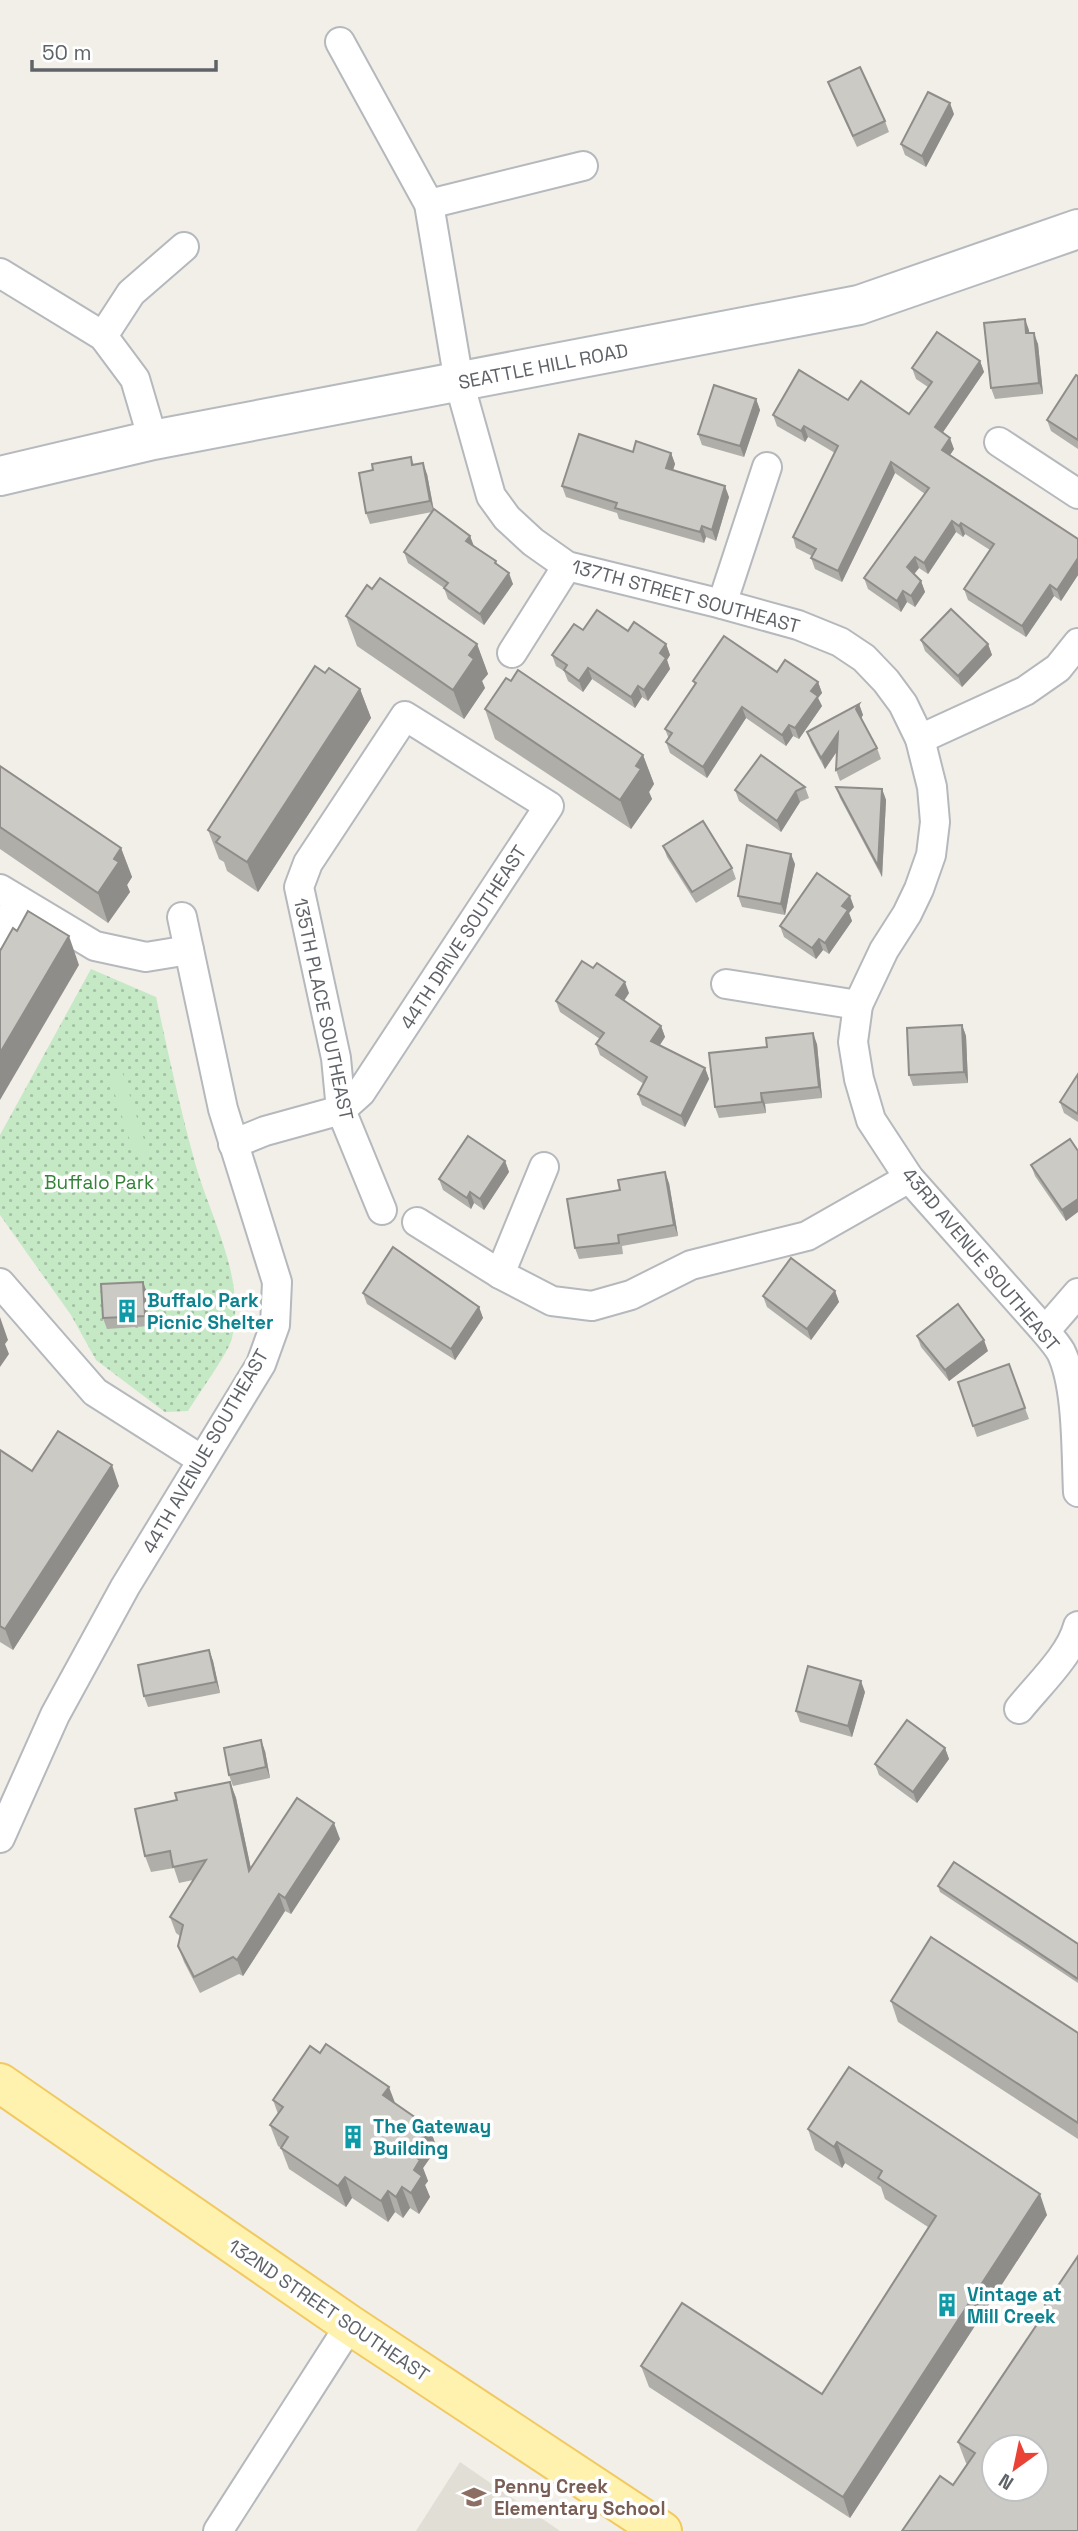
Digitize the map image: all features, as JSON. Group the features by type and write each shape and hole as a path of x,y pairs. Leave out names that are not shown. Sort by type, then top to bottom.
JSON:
{"main road":[{"name":"SEATTLE HILL ROAD","path":"0,476 153,440 859,305 1078,229"},
{"name":"132ND STREET SOUTHEAST","path":"0,2082 350,2325 662,2531"}],"street":[{"name":"137TH STREET SOUTHEAST","path":"340,43 429,204 459,382 491,496 507,518 533,542 567,566 798,625 840,642 864,657 887,681 903,704 920,739"},
{"path":"429,204 583,166"},
{"path":"103,336 131,293 184,247"},
{"path":"0,273 103,336 135,379 153,440"},
{"path":"999,442 1078,494"},
{"path":"722,604 767,467"},
{"path":"512,653 567,566"},
{"path":"920,739 1026,691 1058,668 1078,643"},
{"name":"135TH PLACE SOUTHEAST","path":"382,1210 341,1110 336,1058 299,887 308,863 405,716"},
{"name":"44TH DRIVE SOUTHEAST","path":"341,1110 360,1092 549,806 405,716"},
{"name":"43RD AVENUE SOUTHEAST","path":"920,739 932,787 935,822 931,855 907,914 884,950 858,1005 853,1042 859,1079 871,1120 909,1178 1061,1352 1069,1378 1073,1409 1078,1492"},
{"path":"0,934 10,895 95,946 146,957 188,950"},
{"name":"44TH AVENUE SOUTHEAST","path":"0,1838 55,1715 125,1587 261,1364 275,1325 277,1282 214,1075 182,917"},
{"path":"726,984 858,1005"},
{"path":"233,1144 264,1131 341,1110"},
{"path":"500,1274 544,1167"},
{"path":"417,1222 500,1274 552,1301 592,1306 631,1295 691,1265 807,1236 909,1178"},
{"path":"0,1283 95,1392 202,1460"},
{"path":"1045,1331 1078,1293"},
{"path":"1018,1709 1060,1658 1076,1634 1078,1626"},
{"path":"218,2531 350,2325"}],"shaded area":[{"name":"Penny Creek Elementary School","path":"460,2462 560,2531 416,2531"}],"green space":[{"name":"Buffalo Park","path":"91,969 156,997 195,1163 231,1271 235,1315 230,1345 188,1411 165,1412 96,1360 71,1315 0,1215 0,1135"},
{"path":"122,1071 148,1152 135,1156 109,1076"}],"building":[{"path":"860,67 885,121 853,136 828,82"},
{"path":"928,92 950,103 922,156 901,144"},
{"path":"1025,319 1026,333 1034,333 1039,383 991,388 984,323"},
{"path":"937,332 980,361 935,427 950,438 942,450 1078,539 1078,558 1057,590 1050,585 1022,626 964,589 994,544 961,523 959,526 952,521 924,563 915,557 907,567 921,581 911,596 903,591 897,601 864,578 929,488 891,462 838,571 811,558 816,549 793,537 838,446 804,426 801,431 773,415 799,370 848,400 861,381 909,414 932,382 912,368"},
{"path":"1076,375 1078,376 1078,440 1047,420"},
{"path":"714,385 756,399 740,446 698,434"},
{"path":"579,434 633,452 636,441 671,453 666,468 725,486 712,530 702,526 700,532 615,508 617,503 562,486"},
{"path":"411,457 412,465 423,463 430,501 366,513 359,473 373,470 372,464"},
{"path":"434,509 470,536 466,541 509,573 480,614 444,588 448,583 404,552"},
{"path":"380,578 477,644 469,655 474,659 453,690 346,616 367,585 372,589"},
{"path":"951,609 988,644 958,676 921,640"},
{"path":"597,610 628,631 634,622 666,644 660,653 666,658 644,690 638,686 631,697 588,668 579,681 564,670 567,665 552,655 574,624 583,630"},
{"path":"724,636 777,672 785,660 818,682 811,691 818,696 795,728 789,725 782,735 742,707 703,767 666,742 672,733 665,729"},
{"path":"315,666 325,673 329,668 360,689 247,862 216,842 220,837 208,830"},
{"path":"518,670 643,755 636,766 641,769 620,800 485,709 506,678 511,681"},
{"path":"859,704 856,709 877,748 836,770 838,733 821,758 807,732"},
{"path":"761,755 805,787 796,791 777,821 735,790"},
{"path":"0,766 121,848 114,859 119,862 98,893 0,827"},
{"path":"836,787 882,789 878,866"},
{"path":"703,821 732,868 692,892 663,846"},
{"path":"747,845 791,854 781,904 738,896"},
{"path":"817,873 850,896 842,906 848,910 825,943 819,939 812,948 780,926"},
{"path":"28,911 69,936 0,1053 0,951 13,928 17,931"},
{"path":"582,961 593,968 597,963 625,982 616,995 661,1026 651,1041 705,1068 681,1116 638,1094 647,1077 596,1044 604,1033 556,1001"},
{"path":"962,1025 964,1072 909,1075 907,1028"},
{"path":"813,1033 819,1087 761,1093 762,1102 715,1107 709,1053 767,1047 766,1038"},
{"path":"1078,1074 1078,1114 1060,1102"},
{"path":"468,1136 505,1161 480,1199 470,1192 467,1198 439,1179"},
{"path":"1070,1139 1078,1151 1078,1199 1062,1210 1031,1165"},
{"path":"665,1172 674,1225 618,1235 619,1243 575,1248 567,1199 620,1190 618,1180"},
{"path":"393,1247 479,1307 451,1349 363,1293"},
{"path":"791,1258 835,1291 807,1329 763,1296"},
{"name":"Buffalo Park Picnic Shelter","path":"143,1282 145,1316 103,1318 101,1284"},
{"path":"958,1304 984,1340 945,1370 917,1336"},
{"path":"1009,1364 1025,1408 973,1426 958,1382"},
{"path":"58,1431 112,1465 5,1629 0,1626 0,1450 32,1471"},
{"path":"209,1650 216,1682 144,1696 138,1665"},
{"path":"808,1666 861,1681 848,1726 796,1711"},
{"path":"907,1720 945,1748 913,1792 875,1764"},
{"path":"261,1740 266,1767 229,1775 224,1748"},
{"path":"230,1782 249,1871 297,1798 334,1823 285,1898 279,1894 237,1960 233,1957 194,1977 178,1946 183,1925 170,1917 206,1860 173,1867 170,1851 145,1856 135,1809 177,1800 175,1793"},
{"path":"954,1862 1078,1944 1078,1979 938,1886"},
{"path":"931,1937 1078,2033 1078,2123 891,2001"},
{"name":"The Gateway Building","path":"326,2044 389,2087 383,2095 429,2127 411,2154 420,2160 414,2170 422,2176 411,2193 402,2187 396,2197 388,2191 381,2201 345,2177 338,2186 281,2148 288,2137 270,2125 283,2107 273,2100 310,2046 320,2053"},
{"name":"Vintage at Mill Creek","path":"849,2067 1040,2194 843,2497 641,2366 682,2303 822,2394 936,2216 878,2178 882,2171 837,2142 834,2147 808,2129"},
{"path":"1078,2256 1078,2531 902,2531 940,2476 953,2485 975,2453 958,2442 1048,2308 1045,2305"}],"place":[{"name":"Buffalo Park Picnic Shelter","path":"127,1311"},
{"name":"The Gateway Building","path":"353,2137"},
{"name":"Vintage at Mill Creek","path":"947,2305"},
{"name":"Penny Creek Elementary School","path":"474,2497"}]}
